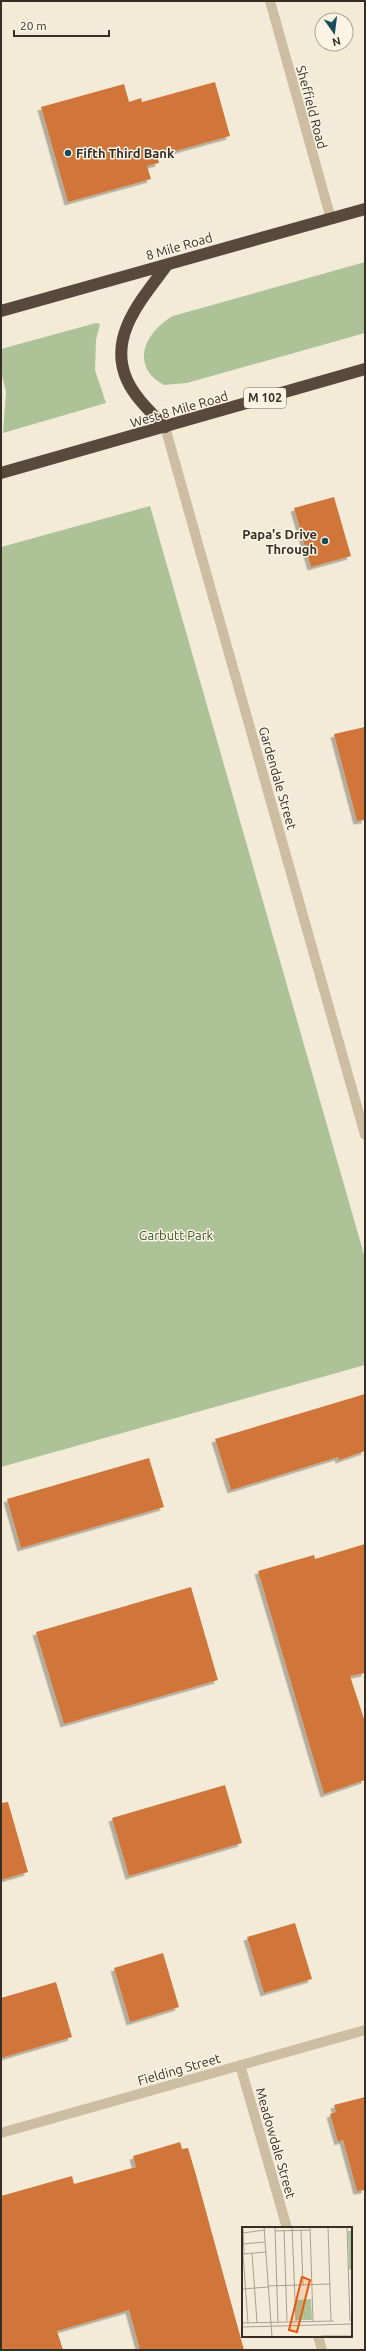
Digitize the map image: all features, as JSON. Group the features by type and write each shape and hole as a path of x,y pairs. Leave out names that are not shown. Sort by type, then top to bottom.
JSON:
{"highway":[{"name":"8 Mile Road","path":"1,311 365,209"},
{"path":"165,428 127,380 120,359 122,336 132,313 167,264"},
{"name":"West 8 Mile Road","path":"1,474 365,370"}],"street":[{"name":"Sheffield Road","path":"270,1 331,219"},
{"name":"Gardendale Street","path":"165,428 365,1135"},
{"name":"Fielding Street","path":"1,2133 365,2030"},
{"name":"Meadowdale Street","path":"240,2065 287,2227"},
{"path":"318,2337 322,2350"}],"green space":[{"path":"365,262 365,333 187,383 164,385 153,377 147,368 144,359 145,349 149,340 163,323 173,316"},
{"path":"96,323 100,324 96,340 95,370 106,403 3,433 6,392 1,371 1,349"},
{"name":"Garbutt Park","path":"150,506 365,1258 365,1365 1,1467 1,547"}],"building":[{"path":"215,82 230,136 157,156 159,163 147,166 151,179 68,202 41,107 124,84 129,102 141,98 142,102"},
{"name":"Papa's Drive Through","path":"334,497 351,556 311,567 294,508"},
{"path":"365,727 365,820 357,821 334,734"},
{"path":"365,1394 365,1451 339,1460 338,1457 231,1490 215,1439"},
{"path":"149,1458 164,1507 21,1548 7,1499"},
{"path":"365,1544 365,1673 350,1676 365,1722 365,1780 324,1794 258,1571 314,1555 315,1559"},
{"path":"191,1587 218,1680 64,1724 36,1632"},
{"path":"225,1785 242,1843 129,1876 112,1818"},
{"path":"8,1802 28,1872 1,1880 1,1803"},
{"path":"295,1923 312,1979 264,1993 247,1937"},
{"path":"163,1953 179,2007 130,2022 114,1968"},
{"path":"56,1982 72,2037 1,2058 1,1998"},
{"path":"365,2097 365,2190 357,2191 343,2140 338,2142 330,2114 336,2112 334,2105"},
{"path":"180,2142 182,2149 188,2148 244,2350 140,2350 129,2310 57,2331 63,2350 1,2350 1,2196 72,2176 74,2184 136,2167 133,2156"}],"place":[{"name":"Fifth Third Bank","path":"68,153"},
{"name":"Papa's Drive Through","path":"325,541"}]}
